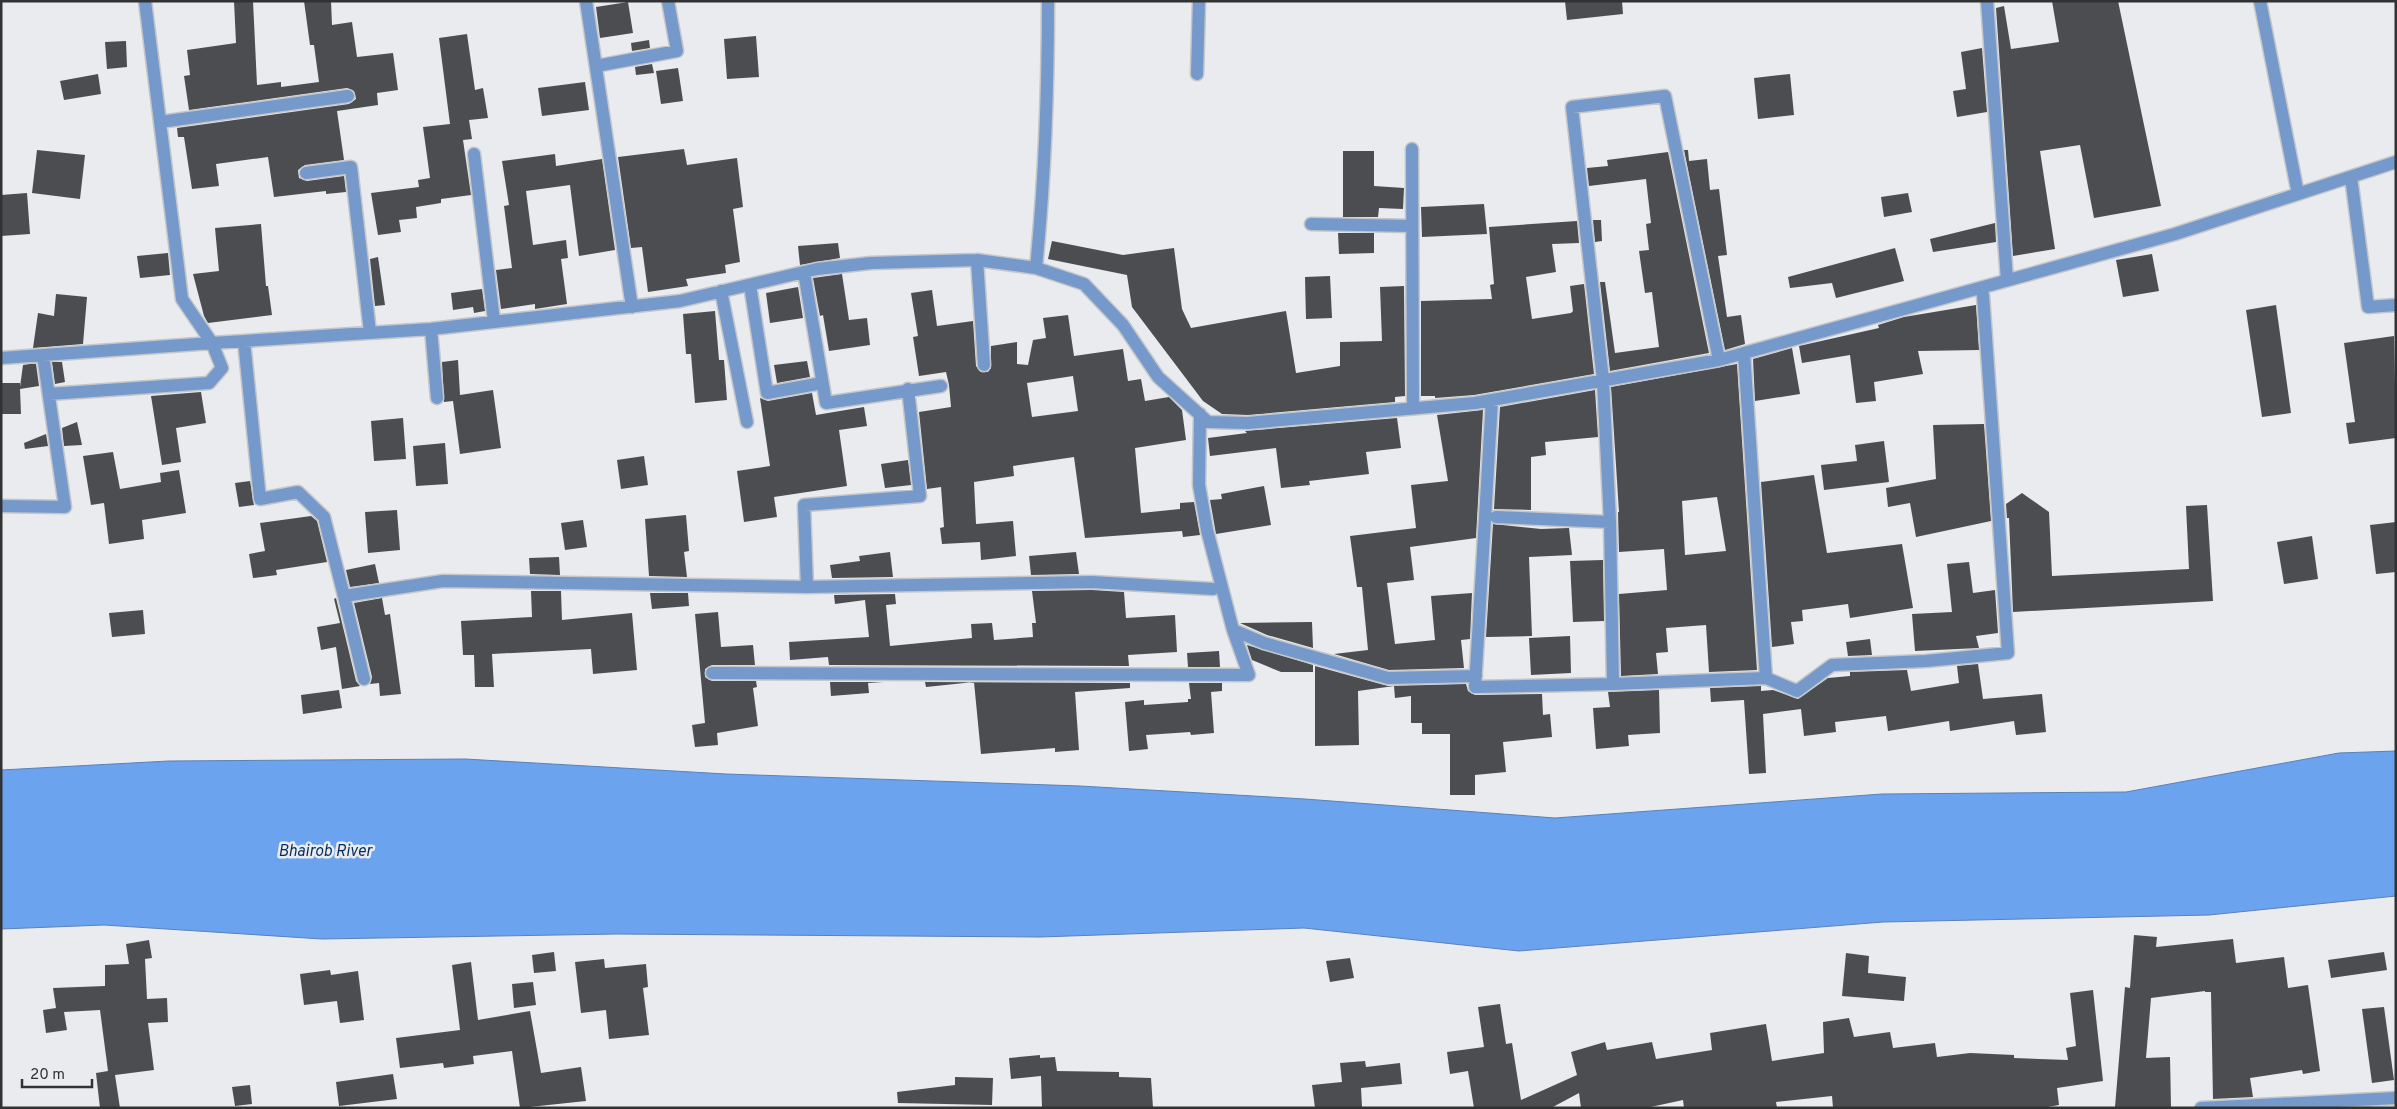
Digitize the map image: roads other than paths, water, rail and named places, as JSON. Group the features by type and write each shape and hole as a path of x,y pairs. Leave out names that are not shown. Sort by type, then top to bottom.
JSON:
{"street":[{"path":"49,394 209,383 222,368 212,343 182,299 144,1"},
{"path":"586,1 632,307"},
{"path":"596,66 677,51 668,1"},
{"path":"1036,268 1044,182 1048,88 1048,1"},
{"path":"1197,74 1199,1"},
{"path":"1988,1 2007,280"},
{"path":"2260,1 2298,194"},
{"path":"160,122 348,96"},
{"path":"1613,684 1610,522 1603,380 1572,107 1665,96 1718,360"},
{"path":"1412,149 1413,408"},
{"path":"474,154 494,321"},
{"path":"1,358 431,329 680,301 804,272 871,263 977,260 1036,268 1084,284 1123,325 1158,377 1208,422 1248,423 1492,400 1718,360 2176,234 2396,162"},
{"path":"306,173 351,167 370,332"},
{"path":"2351,177 2368,307 2396,305"},
{"path":"1311,224 1412,226"},
{"path":"977,260 984,365"},
{"path":"804,272 826,403 908,389 941,386"},
{"path":"750,284 767,393 822,383"},
{"path":"721,291 747,422"},
{"path":"1492,400 1475,687 1766,678 1797,691 1832,665 1926,662 2008,653 1983,295"},
{"path":"431,329 437,398"},
{"path":"244,341 260,499 298,492 324,517 364,679"},
{"path":"1744,354 1766,678"},
{"path":"1,506 65,508 43,355"},
{"path":"807,587 804,505 920,496 908,389"},
{"path":"712,673 1249,675 1233,630 1207,530 1199,485 1200,414"},
{"path":"1496,517 1610,522"},
{"path":"344,596 443,581 807,587 1092,582 1213,589"},
{"path":"1233,630 1264,643 1388,678 1476,676"},
{"path":"2201,1108 2396,1098"}],"water":[{"name":"Bhairob River","path":"2396,751 2396,896 2209,915 1883,922 1519,951 1304,928 1040,937 617,934 322,939 104,925 1,929 1,770 169,761 465,759 726,774 1080,786 1305,799 1555,818 1882,794 2126,792 2339,753"}]}
